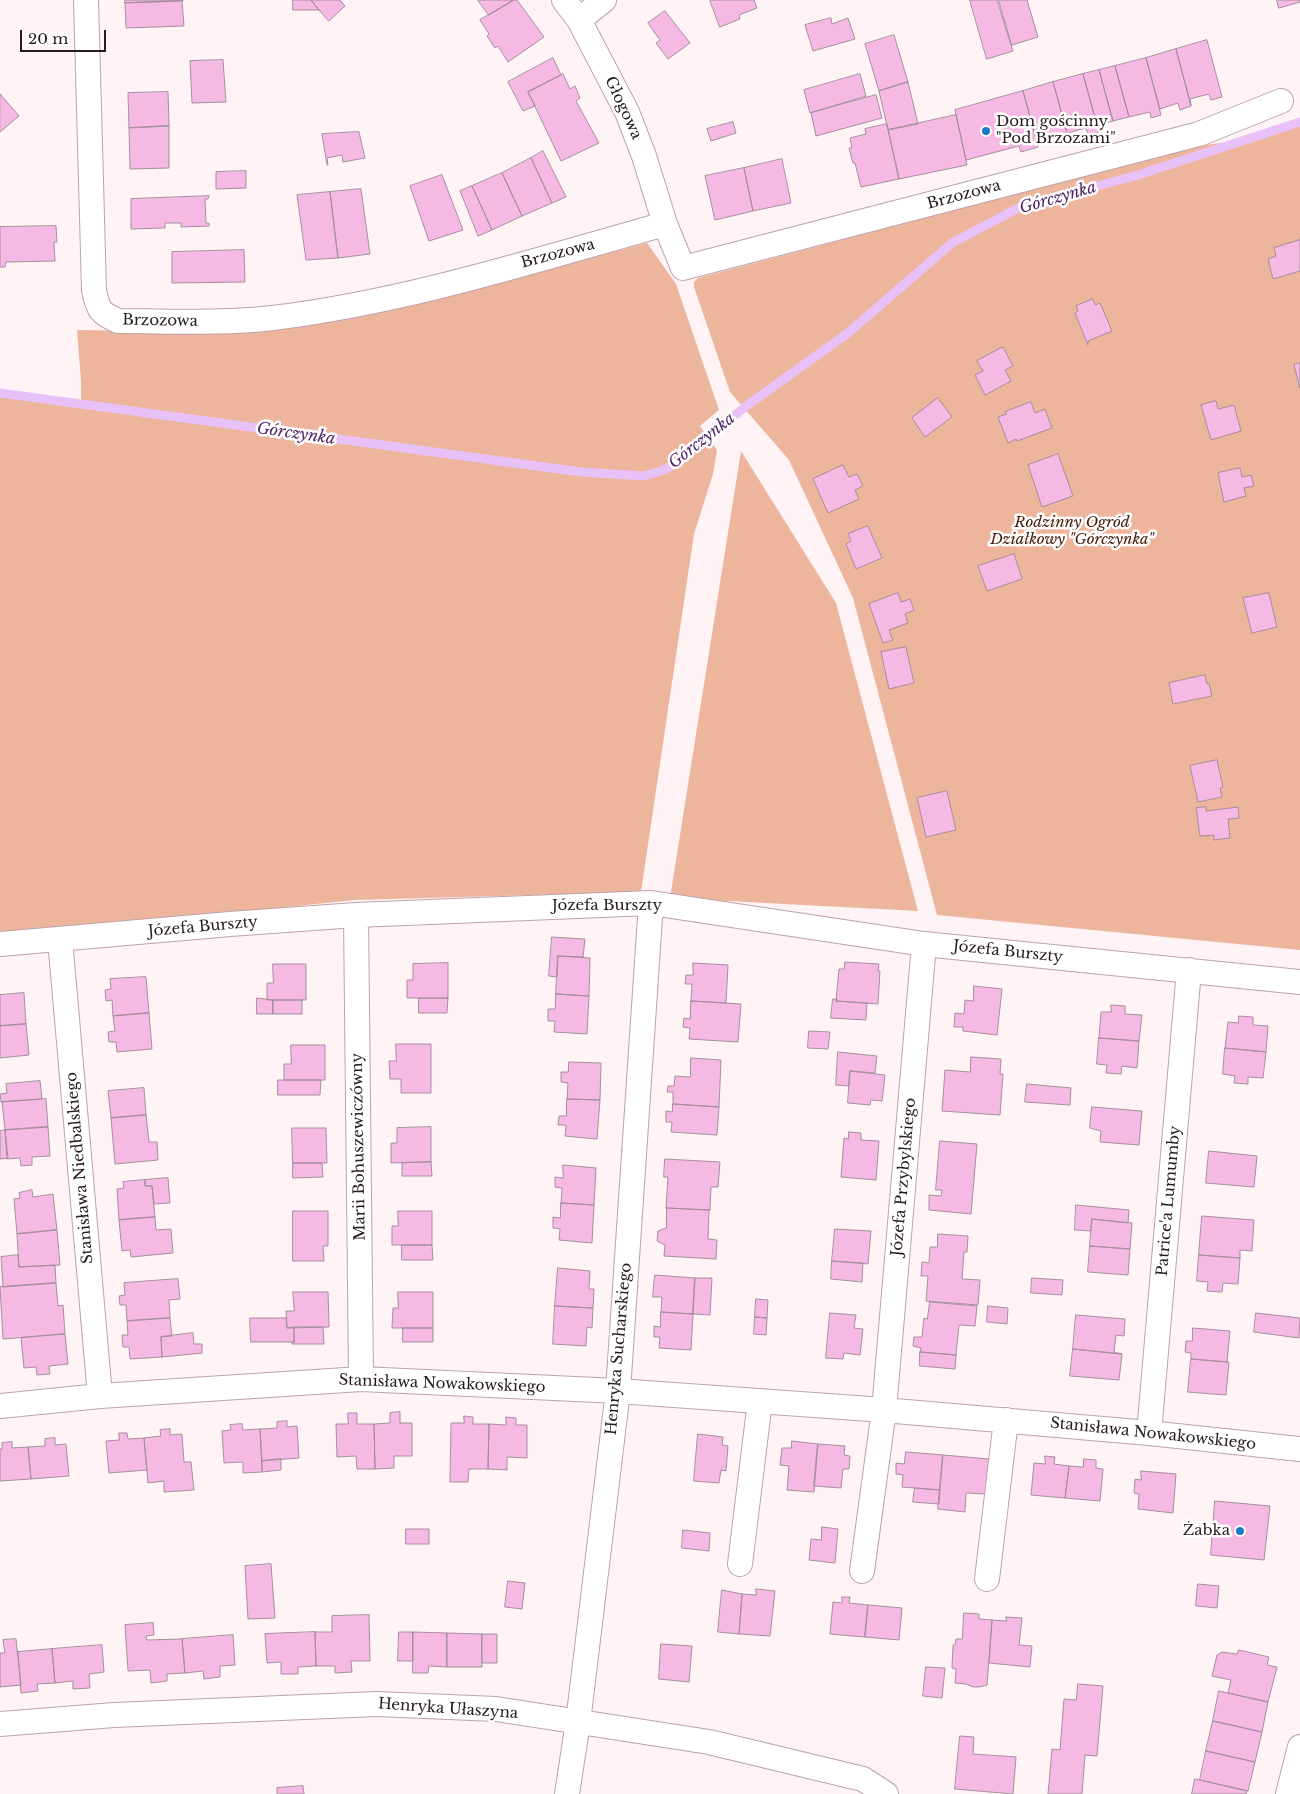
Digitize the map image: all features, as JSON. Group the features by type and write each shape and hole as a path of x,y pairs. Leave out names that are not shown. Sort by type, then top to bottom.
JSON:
{"street":[{"name":"Brzozowa","path":"86,0 94,290 97,306 104,314 118,321 228,322 314,312 434,288 665,224 683,268 1199,134 1281,102"},
{"name":"Głogowa","path":"564,0 579,20 627,112 644,156 665,224"},
{"path":"579,20 604,0"},
{"name":"Józefa Burszty","path":"0,944 356,915 651,903 924,944 1300,982"},
{"name":"Henryka Sucharskiego","path":"567,1794 578,1722 618,1391 651,903"},
{"name":"Marii Bohuszewiczówny","path":"356,915 361,1379"},
{"name":"Stanisława Niedbalskiego","path":"60,939 100,1396"},
{"name":"Józefa Przybylskiego","path":"884,1410 924,944"},
{"name":"Patrice'a Lumumby","path":"1149,1433 1189,970"},
{"name":"Stanisława Nowakowskiego","path":"0,1406 100,1396 361,1379 618,1391 884,1410 1149,1433 1300,1449"},
{"path":"740,1564 760,1401"},
{"path":"862,1571 884,1410"},
{"path":"987,1579 1006,1420"},
{"name":"Henryka Ułaszyna","path":"0,1724 114,1714 377,1704 496,1709 709,1742 863,1779 886,1794"},
{"path":"1288,1794 1300,1747"}],"green space":[{"name":"Rodzinny Ogród Działkowy \"Górczynka\"","path":"1300,122 1300,950 937,915 853,598 789,460 730,392 694,287 694,282 698,278 1196,146 1246,140"},
{"path":"647,243 676,284 719,410 700,426 717,450 713,474 694,534 641,892 355,900 52,931 0,934 0,393 81,404 77,330 219,332 316,324 456,294"},
{"path":"741,451 836,603 918,911 670,898"}],"building":[{"path":"125,0 183,0 183,1 125,3"},
{"path":"293,0 311,0 319,10 293,10"},
{"path":"311,0 340,0 345,6 329,21"},
{"path":"478,0 514,0 489,15"},
{"path":"517,0 544,37 508,62 498,46 495,48 487,36 489,34 480,20"},
{"path":"710,0 754,0 757,8 739,15 740,19 720,27"},
{"path":"970,0 997,0 1013,51 987,59"},
{"path":"999,0 1027,0 1038,37 1012,45"},
{"path":"1277,0 1300,0 1300,2 1279,8"},
{"path":"182,1 184,26 126,28 125,3"},
{"path":"665,11 690,43 668,59 656,43 660,40 648,23"},
{"path":"831,18 832,24 848,18 855,39 813,51 805,25"},
{"path":"894,35 908,82 879,91 865,44"},
{"path":"1207,40 1222,97 1211,100 1209,94 1190,99 1191,105 1176,49"},
{"path":"1176,49 1191,106 1180,110 1178,103 1160,109 1146,58"},
{"path":"553,58 561,75 528,92 535,106 523,111 508,82"},
{"path":"1146,58 1161,115 1151,118 1150,112 1129,117 1115,66"},
{"path":"223,60 226,102 192,103 190,61"},
{"path":"1115,66 1129,117 1113,121 1099,70"},
{"path":"1099,70 1113,121 1097,125 1083,74"},
{"path":"563,74 570,89 575,86 580,98 576,101 599,143 561,161 528,92"},
{"path":"860,74 866,96 810,113 804,90"},
{"path":"1083,74 1099,132 1088,135 1086,128 1067,133 1053,82"},
{"path":"908,82 918,124 888,130 879,91"},
{"path":"1053,82 1069,140 1058,143 1056,136 1037,141 1023,91"},
{"path":"1023,91 1038,147 1021,152 1019,146 966,160 955,110"},
{"path":"168,92 169,126 129,128 128,93"},
{"path":"0,94 19,116 0,132"},
{"path":"876,95 882,118 816,136 811,113"},
{"path":"956,115 967,165 899,179 888,130"},
{"path":"733,122 736,133 711,141 707,129"},
{"path":"887,124 899,179 861,187 849,148 852,148 850,138 866,134 865,129"},
{"path":"169,126 169,168 130,169 129,128"},
{"path":"359,132 365,158 343,162 342,155 327,158 327,165 322,134"},
{"path":"543,151 566,197 552,203 531,158"},
{"path":"531,158 552,203 522,216 502,173"},
{"path":"782,159 791,203 753,211 744,168"},
{"path":"744,168 753,211 715,220 705,176"},
{"path":"246,171 246,188 216,189 216,172"},
{"path":"502,173 522,216 492,230 472,186"},
{"path":"442,175 463,230 429,241 410,186"},
{"path":"472,186 492,230 478,236 460,191"},
{"path":"361,189 370,254 338,258 330,192"},
{"path":"330,192 338,258 306,260 297,195"},
{"path":"209,196 208,199 205,199 206,223 209,223 209,226 181,227 181,223 165,223 165,228 131,229 131,199"},
{"path":"56,226 57,242 54,242 55,261 6,262 5,267 0,267 0,227"},
{"path":"1300,240 1300,271 1273,279 1268,259 1276,256 1274,248"},
{"path":"244,250 245,282 172,283 172,252"},
{"path":"1093,299 1095,305 1100,303 1112,331 1088,341 1088,345 1075,313 1078,311 1076,306"},
{"path":"1003,347 1013,366 1005,370 1011,381 985,395 975,375 983,371 977,361"},
{"path":"1300,363 1300,388 1294,365"},
{"path":"938,398 952,417 925,437 912,418"},
{"path":"1216,401 1218,409 1234,405 1241,431 1211,440 1201,405"},
{"path":"1031,402 1035,413 1045,409 1052,428 1008,443 998,417 1007,414 1005,412"},
{"path":"1058,454 1073,496 1042,507 1028,465"},
{"path":"843,465 849,477 857,474 863,486 855,490 859,499 828,513 813,479"},
{"path":"1240,468 1242,477 1251,475 1254,486 1244,488 1246,496 1224,502 1218,473"},
{"path":"868,526 882,558 856,569 846,544 851,541 848,534"},
{"path":"1014,554 1022,579 987,591 978,566"},
{"path":"898,593 901,602 910,599 914,610 905,614 908,623 889,630 893,640 883,643 869,604"},
{"path":"1269,593 1277,627 1252,633 1243,598"},
{"path":"906,647 914,683 889,689 881,652"},
{"path":"1205,675 1212,696 1173,704 1169,683"},
{"path":"1217,760 1223,787 1220,788 1222,797 1198,802 1190,766"},
{"path":"947,791 956,830 926,837 917,798"},
{"path":"1206,807 1206,811 1238,807 1239,818 1228,819 1230,838 1214,840 1214,835 1200,836 1196,808"},
{"path":"552,937 585,939 583,957 558,956 557,977 549,976"},
{"path":"558,956 590,958 589,996 556,994"},
{"path":"845,962 879,964 878,1004 836,1001 839,969 844,969"},
{"path":"448,963 448,998 407,998 407,980 413,980 413,964"},
{"path":"693,963 728,965 726,1003 691,1001 692,984 685,984 686,975 693,975"},
{"path":"273,964 306,964 306,1000 267,1000 267,983 273,983"},
{"path":"146,977 149,1013 113,1016 112,1000 106,1001 105,990 111,989 110,979"},
{"path":"974,986 1002,989 997,1035 963,1031 963,1027 954,1027 955,1013 964,1014 965,1000 973,1001"},
{"path":"24,993 26,1024 0,1026 0,995"},
{"path":"556,994 589,996 587,1034 554,1032 555,1021 548,1021 548,1009 555,1009"},
{"path":"257,998 273,1000 273,1014 257,1014"},
{"path":"419,998 448,998 447,1013 419,1013"},
{"path":"833,999 837,999 836,1001 867,1003 866,1020 831,1018"},
{"path":"273,1000 302,1000 302,1014 273,1014"},
{"path":"691,1001 741,1004 738,1042 689,1039 690,1028 683,1027 684,1018 690,1019"},
{"path":"1111,1005 1125,1006 1125,1014 1142,1015 1139,1041 1099,1038 1101,1012 1111,1012"},
{"path":"149,1013 152,1049 117,1052 116,1042 109,1042 108,1032 115,1031 113,1016"},
{"path":"1239,1016 1253,1017 1253,1025 1268,1026 1266,1052 1225,1048 1228,1022 1238,1023"},
{"path":"26,1024 29,1055 0,1058 0,1026"},
{"path":"809,1031 830,1032 828,1049 808,1048"},
{"path":"1099,1038 1139,1041 1137,1068 1122,1066 1121,1074 1106,1073 1107,1065 1097,1064"},
{"path":"396,1044 431,1044 431,1093 401,1093 401,1079 390,1079 389,1061 396,1061"},
{"path":"291,1045 325,1045 325,1080 284,1080 284,1064 291,1064"},
{"path":"1225,1048 1266,1052 1263,1078 1248,1077 1248,1084 1234,1083 1235,1076 1223,1074"},
{"path":"838,1052 877,1056 875,1073 850,1071 849,1086 836,1085"},
{"path":"971,1057 1001,1059 1000,1074 1003,1074 1000,1115 942,1111 945,1070 970,1072"},
{"path":"691,1058 721,1060 719,1107 673,1104 673,1092 667,1092 668,1086 674,1086 675,1076 690,1077"},
{"path":"569,1062 601,1063 600,1100 567,1099 568,1083 561,1082 561,1072 568,1072"},
{"path":"850,1071 885,1075 882,1101 871,1100 870,1105 848,1103"},
{"path":"278,1080 321,1080 320,1095 278,1095"},
{"path":"40,1081 42,1099 1,1102 0,1094 7,1093 6,1084"},
{"path":"1027,1084 1071,1088 1070,1105 1025,1102"},
{"path":"144,1088 146,1115 111,1118 108,1091"},
{"path":"46,1099 48,1127 5,1130 2,1102"},
{"path":"567,1099 600,1100 597,1139 565,1136 566,1125 558,1125 559,1116 566,1116"},
{"path":"673,1104 719,1107 717,1135 671,1132 672,1122 666,1122 666,1111 672,1112"},
{"path":"1092,1107 1142,1111 1139,1145 1100,1142 1101,1131 1090,1128"},
{"path":"146,1115 149,1142 157,1142 158,1160 115,1164 111,1118"},
{"path":"48,1127 50,1156 32,1157 32,1165 21,1166 20,1158 7,1159 5,1130"},
{"path":"431,1127 431,1162 391,1163 391,1143 397,1143 397,1128"},
{"path":"292,1128 326,1128 327,1163 293,1163"},
{"path":"5,1130 8,1158 0,1159 0,1131"},
{"path":"849,1132 861,1133 861,1140 879,1141 876,1180 841,1177 844,1138 848,1139"},
{"path":"940,1141 977,1144 971,1214 929,1210 929,1195 941,1196 942,1190 936,1190"},
{"path":"1209,1151 1257,1156 1254,1187 1206,1183"},
{"path":"665,1159 720,1162 718,1187 711,1187 710,1210 666,1208 668,1177 664,1177"},
{"path":"431,1162 432,1176 402,1176 402,1163"},
{"path":"293,1163 322,1163 323,1177 293,1178"},
{"path":"563,1165 596,1168 594,1205 561,1203 562,1188 555,1187 555,1177 563,1178"},
{"path":"168,1178 170,1203 154,1204 152,1186 145,1186 145,1180"},
{"path":"145,1180 145,1186 152,1186 155,1217 119,1220 117,1189 124,1188 123,1182"},
{"path":"32,1190 33,1197 53,1194 57,1230 17,1234 14,1199 20,1198 19,1193"},
{"path":"561,1203 594,1205 592,1243 559,1240 560,1229 553,1228 553,1217 560,1218"},
{"path":"1076,1205 1129,1210 1128,1223 1092,1219 1091,1231 1075,1230"},
{"path":"667,1208 709,1210 708,1239 717,1240 716,1259 664,1256 665,1245 657,1241 658,1231 666,1228"},
{"path":"293,1211 328,1211 328,1246 323,1246 324,1261 293,1261"},
{"path":"398,1211 432,1211 432,1245 392,1245 392,1226 398,1226"},
{"path":"1202,1216 1254,1220 1252,1251 1240,1250 1240,1258 1199,1255"},
{"path":"155,1217 156,1230 171,1229 173,1253 131,1257 130,1250 122,1251 119,1220"},
{"path":"1092,1219 1132,1223 1130,1249 1090,1246"},
{"path":"835,1229 871,1231 868,1264 832,1261"},
{"path":"57,1230 60,1265 19,1267 17,1234"},
{"path":"938,1234 968,1236 967,1252 964,1252 962,1279 980,1280 978,1305 926,1301 928,1276 921,1276 922,1262 929,1263 930,1247 937,1247"},
{"path":"402,1245 432,1245 433,1260 402,1260"},
{"path":"1090,1246 1130,1249 1128,1275 1088,1272"},
{"path":"18,1255 19,1267 55,1265 56,1283 3,1287 1,1257"},
{"path":"1199,1255 1240,1258 1238,1284 1223,1283 1222,1292 1207,1291 1208,1282 1197,1281"},
{"path":"832,1261 863,1263 862,1282 831,1279"},
{"path":"558,1268 590,1271 589,1289 594,1289 593,1308 555,1306"},
{"path":"655,1275 695,1278 693,1314 661,1312 662,1297 653,1297"},
{"path":"695,1278 712,1278 710,1315 693,1314"},
{"path":"1032,1278 1063,1280 1062,1295 1031,1293"},
{"path":"178,1279 180,1299 169,1300 170,1318 127,1321 126,1305 120,1305 119,1296 125,1295 124,1283"},
{"path":"56,1283 58,1306 63,1305 65,1334 3,1339 0,1287"},
{"path":"293,1292 328,1292 329,1327 287,1328 286,1311 294,1311"},
{"path":"398,1292 433,1292 433,1328 392,1328 393,1308 398,1308"},
{"path":"756,1299 768,1300 767,1318 755,1317"},
{"path":"930,1302 977,1306 975,1326 959,1325 956,1355 920,1352 921,1348 913,1346 914,1337 922,1337 924,1318 927,1319"},
{"path":"555,1306 593,1308 592,1328 587,1327 586,1346 553,1344"},
{"path":"988,1306 1008,1308 1007,1324 987,1322"},
{"path":"661,1312 693,1314 691,1350 659,1348 660,1337 654,1337 654,1326 660,1327"},
{"path":"830,1313 856,1315 854,1328 863,1329 860,1355 844,1353 843,1359 826,1358"},
{"path":"1256,1313 1300,1318 1299,1338 1254,1332"},
{"path":"1076,1315 1125,1319 1124,1336 1116,1335 1114,1352 1122,1354 1073,1349"},
{"path":"755,1317 767,1318 766,1335 754,1334"},
{"path":"170,1318 172,1336 161,1337 162,1357 130,1359 129,1347 123,1347 122,1335 128,1335 127,1321"},
{"path":"250,1318 286,1318 287,1328 294,1327 294,1342 251,1342"},
{"path":"294,1327 323,1327 324,1344 292,1344 294,1342"},
{"path":"403,1328 433,1328 433,1342 403,1342"},
{"path":"1193,1328 1230,1331 1227,1362 1191,1359 1191,1353 1185,1352 1186,1341 1192,1341"},
{"path":"193,1333 194,1344 202,1344 202,1353 162,1357 161,1337"},
{"path":"65,1334 68,1364 49,1366 50,1374 37,1375 36,1367 24,1368 21,1338"},
{"path":"1073,1349 1122,1354 1119,1380 1070,1376"},
{"path":"920,1352 956,1355 955,1369 920,1366"},
{"path":"1191,1359 1229,1362 1226,1395 1188,1392"},
{"path":"400,1412 400,1423 412,1423 412,1456 394,1456 394,1468 375,1469 374,1424 390,1423 390,1413"},
{"path":"348,1413 357,1413 357,1424 374,1424 375,1469 357,1469 356,1456 337,1457 336,1424 348,1424"},
{"path":"464,1416 473,1417 473,1424 489,1424 488,1469 469,1469 468,1482 450,1482 451,1423 464,1423"},
{"path":"506,1417 516,1418 516,1425 527,1425 527,1458 507,1457 507,1470 488,1469 489,1424 506,1425"},
{"path":"287,1421 287,1427 297,1426 299,1458 262,1461 260,1429 277,1428 277,1422"},
{"path":"242,1424 243,1430 260,1429 262,1472 243,1473 243,1462 224,1463 222,1431 231,1430 230,1425"},
{"path":"170,1429 170,1435 182,1434 184,1462 191,1462 194,1490 164,1492 164,1481 148,1483 144,1438 161,1436 160,1430"},
{"path":"119,1433 127,1433 128,1439 144,1438 147,1470 109,1473 106,1441 119,1440"},
{"path":"698,1434 723,1437 722,1445 728,1446 726,1471 721,1470 719,1483 694,1481"},
{"path":"55,1438 55,1445 66,1444 69,1476 31,1479 28,1447 45,1446 45,1439"},
{"path":"792,1441 818,1444 814,1492 787,1490 789,1466 780,1465 782,1448 791,1448"},
{"path":"12,1442 12,1448 28,1447 31,1479 0,1481 0,1449 2,1449 2,1443"},
{"path":"818,1444 845,1446 844,1455 850,1456 849,1469 843,1469 841,1488 814,1486"},
{"path":"906,1452 943,1455 940,1490 902,1487 903,1475 896,1474 896,1463 904,1464"},
{"path":"943,1455 989,1459 986,1494 966,1493 965,1512 938,1509"},
{"path":"1045,1456 1055,1457 1054,1464 1069,1466 1065,1498 1031,1495 1034,1463 1045,1464"},
{"path":"281,1459 281,1470 262,1472 262,1461"},
{"path":"1084,1459 1096,1460 1096,1468 1103,1469 1100,1501 1065,1498 1069,1466 1083,1467"},
{"path":"1141,1471 1176,1474 1173,1513 1138,1509 1139,1494 1134,1493 1135,1479 1141,1480"},
{"path":"915,1488 940,1490 939,1504 913,1502"},
{"name":"Żabka","path":"1215,1501 1270,1506 1264,1560 1211,1555"},
{"path":"822,1527 838,1529 835,1563 809,1560 811,1539 821,1540"},
{"path":"406,1529 429,1529 429,1544 406,1544"},
{"path":"683,1530 710,1533 709,1551 682,1548"},
{"path":"271,1564 275,1618 248,1619 245,1566"},
{"path":"508,1581 525,1583 522,1609 505,1607"},
{"path":"1198,1584 1219,1586 1217,1608 1196,1606"},
{"path":"756,1589 775,1591 770,1636 739,1634 742,1594 756,1595"},
{"path":"722,1590 742,1594 739,1634 718,1632"},
{"path":"842,1597 850,1597 849,1603 868,1605 865,1637 830,1634 833,1602 842,1603"},
{"path":"868,1605 902,1608 899,1640 865,1637"},
{"path":"964,1613 979,1614 979,1619 992,1620 987,1685 973,1687 955,1683 956,1669 952,1668 953,1645 955,1645 956,1639 962,1639"},
{"path":"369,1615 370,1661 351,1661 352,1672 335,1673 335,1666 316,1666 315,1632 332,1632 332,1616"},
{"path":"1006,1617 1022,1618 1019,1645 1032,1646 1030,1667 989,1663 992,1620 1006,1621"},
{"path":"153,1623 154,1635 146,1636 147,1640 182,1639 185,1673 167,1674 167,1681 151,1683 150,1670 128,1671 125,1625"},
{"path":"315,1632 316,1666 298,1667 298,1674 281,1674 281,1662 267,1663 265,1634"},
{"path":"399,1632 413,1632 413,1661 398,1661"},
{"path":"413,1632 447,1633 447,1667 429,1666 428,1673 413,1673"},
{"path":"447,1633 482,1634 482,1667 447,1667"},
{"path":"482,1634 497,1634 497,1663 482,1663"},
{"path":"233,1635 235,1665 220,1666 220,1677 204,1679 203,1671 185,1673 182,1639"},
{"path":"16,1639 21,1685 0,1687 0,1653 5,1653 3,1640"},
{"path":"661,1644 692,1646 689,1682 659,1679"},
{"path":"102,1645 104,1672 89,1674 90,1688 73,1689 73,1681 55,1683 52,1649"},
{"path":"52,1649 55,1683 37,1684 38,1691 21,1693 18,1652"},
{"path":"1239,1650 1269,1657 1267,1665 1277,1667 1268,1702 1228,1693 1231,1680 1212,1676 1217,1655 1222,1652 1237,1654"},
{"path":"926,1667 945,1668 942,1698 923,1696"},
{"path":"1078,1684 1103,1686 1097,1756 1085,1755 1082,1794 1048,1794 1052,1749 1060,1750 1064,1699 1076,1700"},
{"path":"1219,1691 1268,1702 1262,1732 1213,1721"},
{"path":"1213,1721 1262,1732 1255,1762 1206,1751"},
{"path":"960,1736 974,1737 973,1754 1016,1757 1013,1794 955,1789"},
{"path":"1206,1751 1255,1762 1248,1791 1200,1780"},
{"path":"1195,1779 1247,1791 1246,1794 1192,1794"},
{"path":"303,1786 304,1794 277,1794 277,1788"}],"waterway":[{"name":"Górczynka","path":"0,393 581,472 644,476 664,470 680,461 745,407 848,333 952,243 1024,205 1135,176 1300,122"}],"place":[{"name":"Dom gościnny \"Pod Brzozami\"","path":"986,131"},
{"name":"Żabka","path":"1240,1531"}]}
